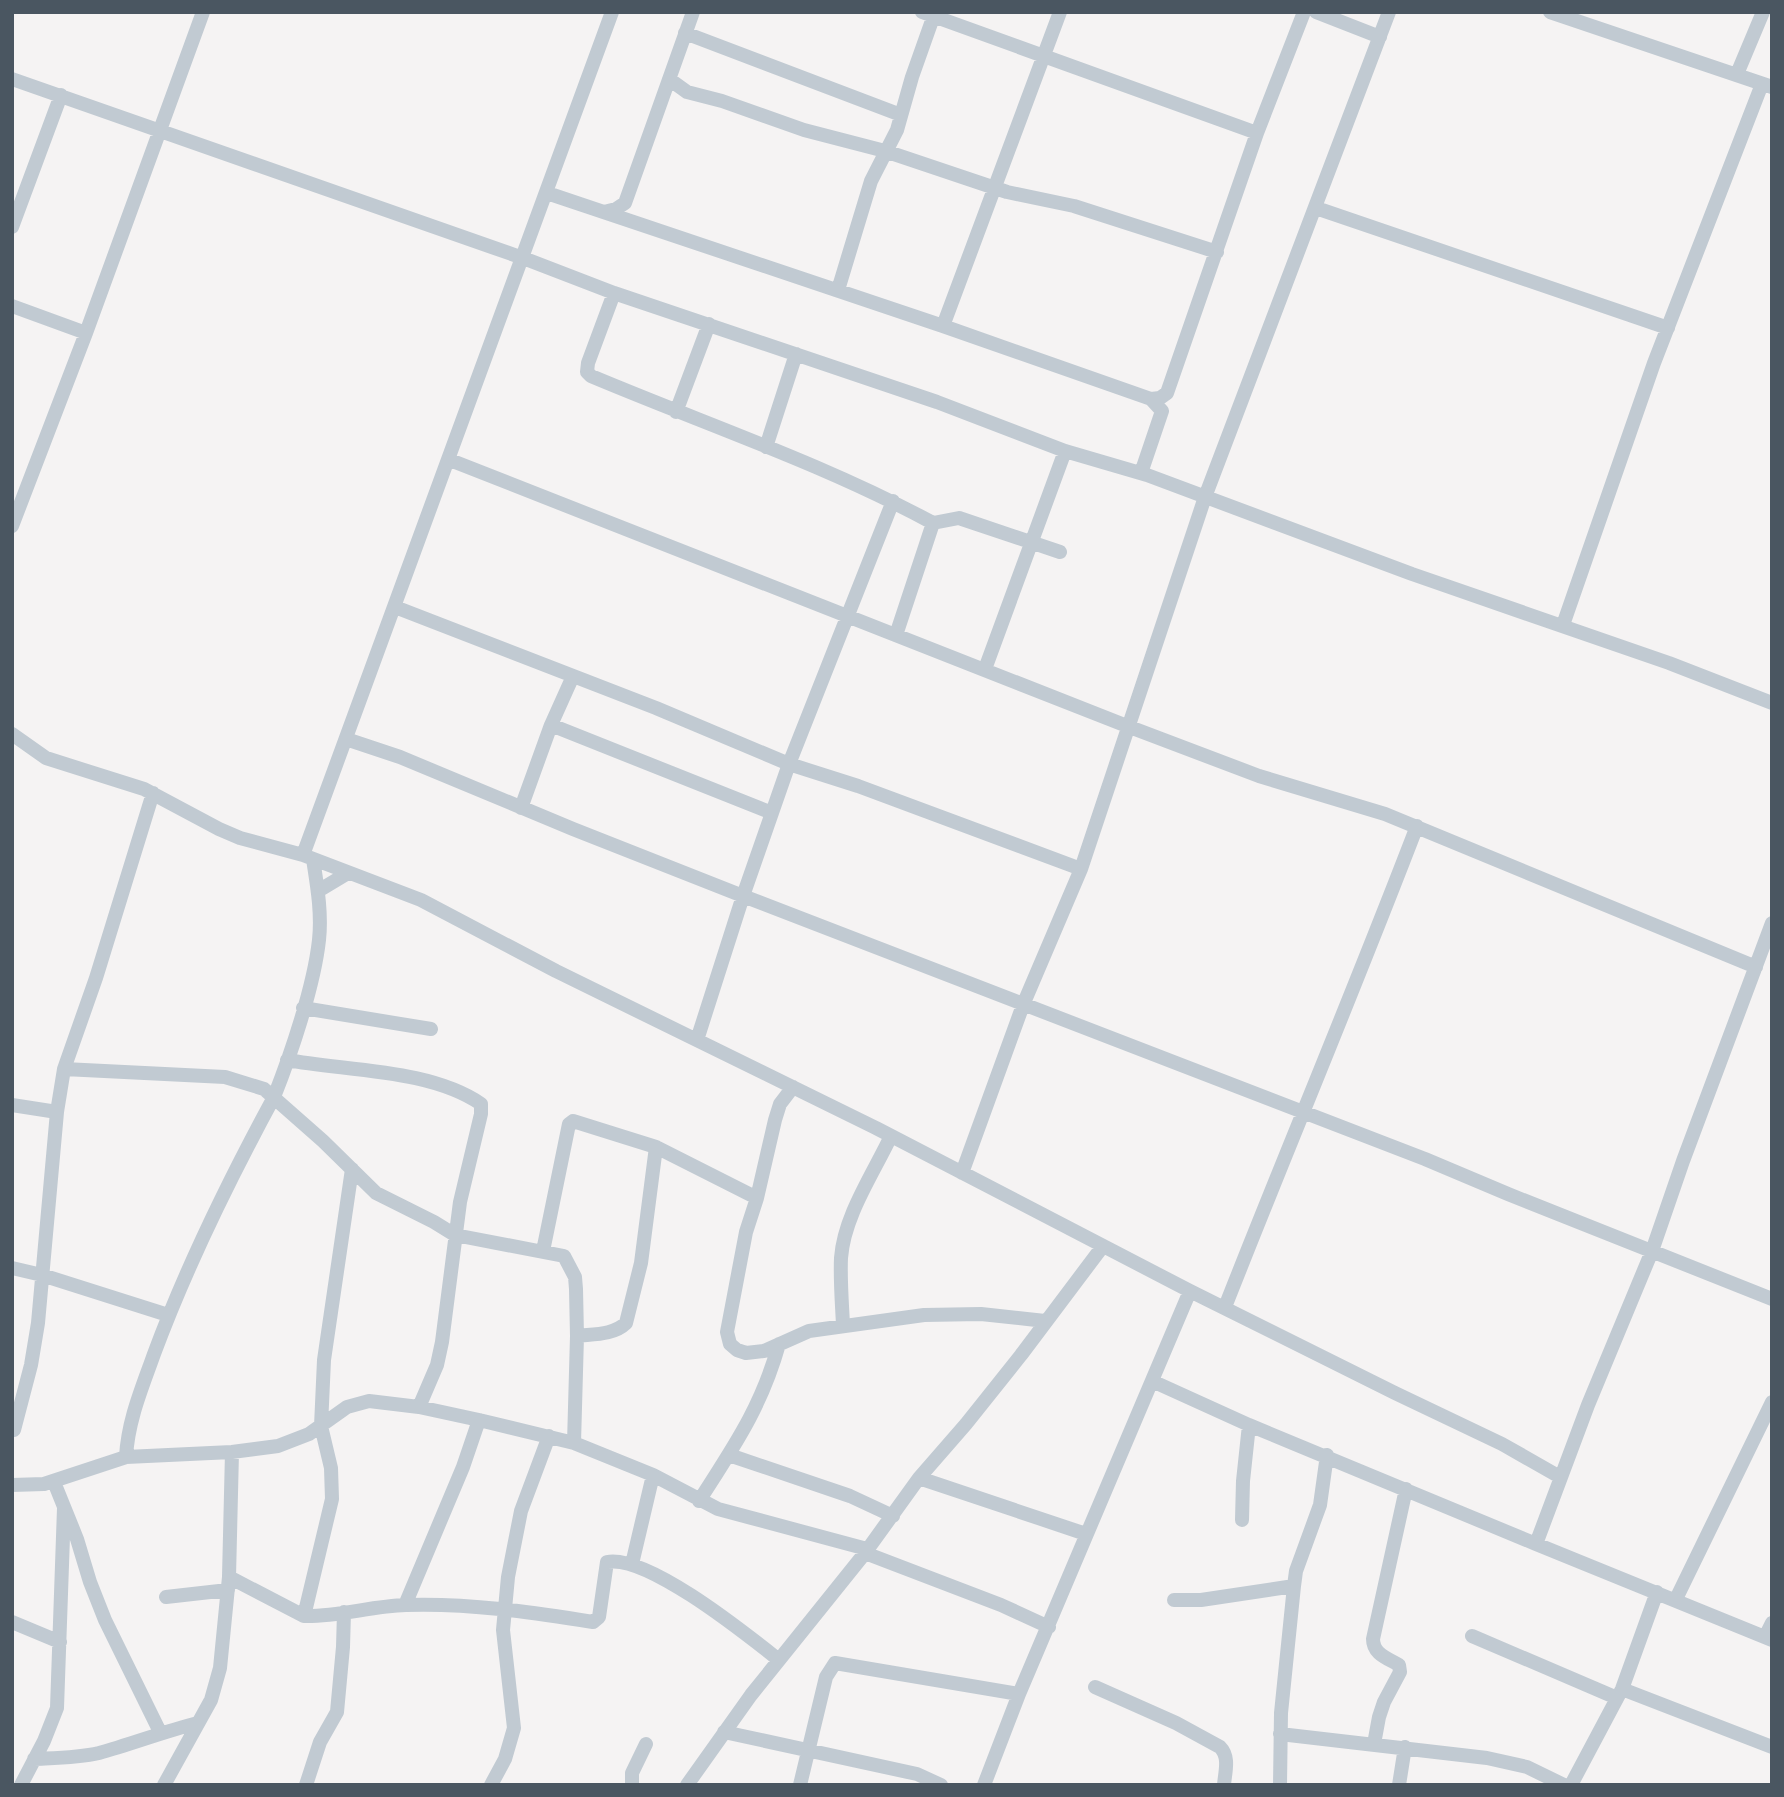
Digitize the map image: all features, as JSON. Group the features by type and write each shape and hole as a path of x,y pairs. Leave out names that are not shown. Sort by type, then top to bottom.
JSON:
{"street":[{"path":"12,526 86,333 203,12"},
{"path":"126,1457 127,1434 168,1315 215,1212 274,1097 287,1060 303,1008 319,938 318,891 308,857 346,739 612,12"},
{"path":"604,212 625,203 693,12"},
{"path":"943,326 1060,12"},
{"path":"547,193 838,290 1151,399 1160,398 1167,393 1258,133 1304,12"},
{"path":"1317,12 1380,37"},
{"path":"962,1173 1023,1005 1081,869 1205,497 1389,12"},
{"path":"1550,12 1767,85 1668,327 1563,625"},
{"path":"1737,74 1763,12"},
{"path":"838,290 871,181 897,130 930,14 1258,133"},
{"path":"685,33 901,115"},
{"path":"12,79 523,258 614,293 937,402 1065,451 1140,473 1412,574 1563,625 1772,702"},
{"path":"669,79 687,92 722,101 804,130 885,151 995,188 1073,206 1217,252"},
{"path":"660,103 687,92"},
{"path":"12,227 61,95"},
{"path":"625,203 637,223"},
{"path":"1316,208 1668,327"},
{"path":"614,293 588,363 587,372 591,376 893,501 933,523 959,518 1060,552"},
{"path":"12,306 86,333"},
{"path":"676,412 709,324"},
{"path":"766,447 796,354"},
{"path":"1140,473 1162,411 1151,399"},
{"path":"985,669 1065,451"},
{"path":"450,460 1128,726 1259,776 1385,814 1762,963"},
{"path":"697,1040 789,764 893,501"},
{"path":"896,635 933,523"},
{"path":"395,607 789,764 858,786 1081,869"},
{"path":"521,808 551,725 573,676"},
{"path":"551,725 772,813"},
{"path":"13,737 46,758 153,793 229,834 308,857 421,900 555,971 891,1136 1190,1291 1503,1444 1560,1477"},
{"path":"346,739 400,757 743,896 1302,1111 1772,1299"},
{"path":"14,1430 31,1365 57,1112 64,1069 104,952 153,793"},
{"path":"1225,1307 1417,826"},
{"path":"318,891 348,873"},
{"path":"1536,1544 1762,963 1772,923"},
{"path":"303,1008 431,1029"},
{"path":"287,1060 428,1080 481,1104 460,1202 442,1342 437,1365 419,1407"},
{"path":"64,1069 225,1077 264,1089 376,1193 434,1222 455,1236 564,1256 575,1277 577,1336 574,1443"},
{"path":"793,1087 779,1104 757,1198 746,1232 727,1332 730,1343 737,1350 746,1353 764,1351 809,1331 843,1325 951,1314 1045,1321"},
{"path":"12,1105 57,1112"},
{"path":"543,1251 570,1122 580,1122 656,1147 757,1198"},
{"path":"843,1325 841,1258 845,1239 852,1216 891,1136"},
{"path":"577,1336 610,1332 626,1323 641,1263 656,1147"},
{"path":"304,1616 332,1499 331,1468 321,1426 325,1348 352,1169"},
{"path":"687,1785 724,1732 893,1516 919,1478 974,1415 1103,1245"},
{"path":"12,1268 168,1315"},
{"path":"984,1785 1019,1694 1190,1291"},
{"path":"699,1501 748,1425 762,1395 779,1344"},
{"path":"1152,1381 1536,1544 1768,1638 1772,1623"},
{"path":"12,1485 54,1482 126,1457 232,1452 278,1446 309,1434 347,1408 369,1401 419,1407 574,1443 653,1475 699,1501 737,1515 866,1551 1049,1626"},
{"path":"1676,1599 1772,1402"},
{"path":"405,1605 463,1467 479,1420"},
{"path":"1242,1521 1249,1424"},
{"path":"491,1785 505,1759 514,1728 505,1660 504,1608 521,1511 549,1436"},
{"path":"164,1785 211,1700 220,1668 229,1584 233,1511 232,1452"},
{"path":"729,1455 850,1496 893,1516"},
{"path":"1280,1785 1280,1734 1296,1571 1321,1505 1327,1455"},
{"path":"632,1564 653,1475"},
{"path":"919,1478 1086,1534"},
{"path":"54,1482 105,1620 160,1732"},
{"path":"1374,1744 1384,1702 1400,1672 1399,1665 1373,1648 1373,1639 1406,1489"},
{"path":"21,1785 57,1708 64,1508"},
{"path":"166,1597 229,1584 304,1616 376,1606 405,1605 504,1608 593,1622 599,1616 607,1562 632,1564 664,1579 697,1600 779,1660"},
{"path":"1174,1600 1201,1600 1294,1586"},
{"path":"1571,1785 1620,1693 1657,1592"},
{"path":"306,1785 320,1742 337,1712 344,1647 344,1612"},
{"path":"12,1622 60,1642"},
{"path":"1472,1636 1620,1693 1772,1747"},
{"path":"800,1785 826,1677 835,1663 1019,1694"},
{"path":"1095,1687 1176,1723 1220,1747 1225,1752 1226,1760 1224,1785"},
{"path":"34,1759 100,1752 160,1732 198,1723"},
{"path":"724,1732 917,1774 941,1785"},
{"path":"1280,1734 1508,1761 1564,1785"},
{"path":"632,1785 632,1773 646,1744"},
{"path":"1399,1785 1405,1747"}]}
